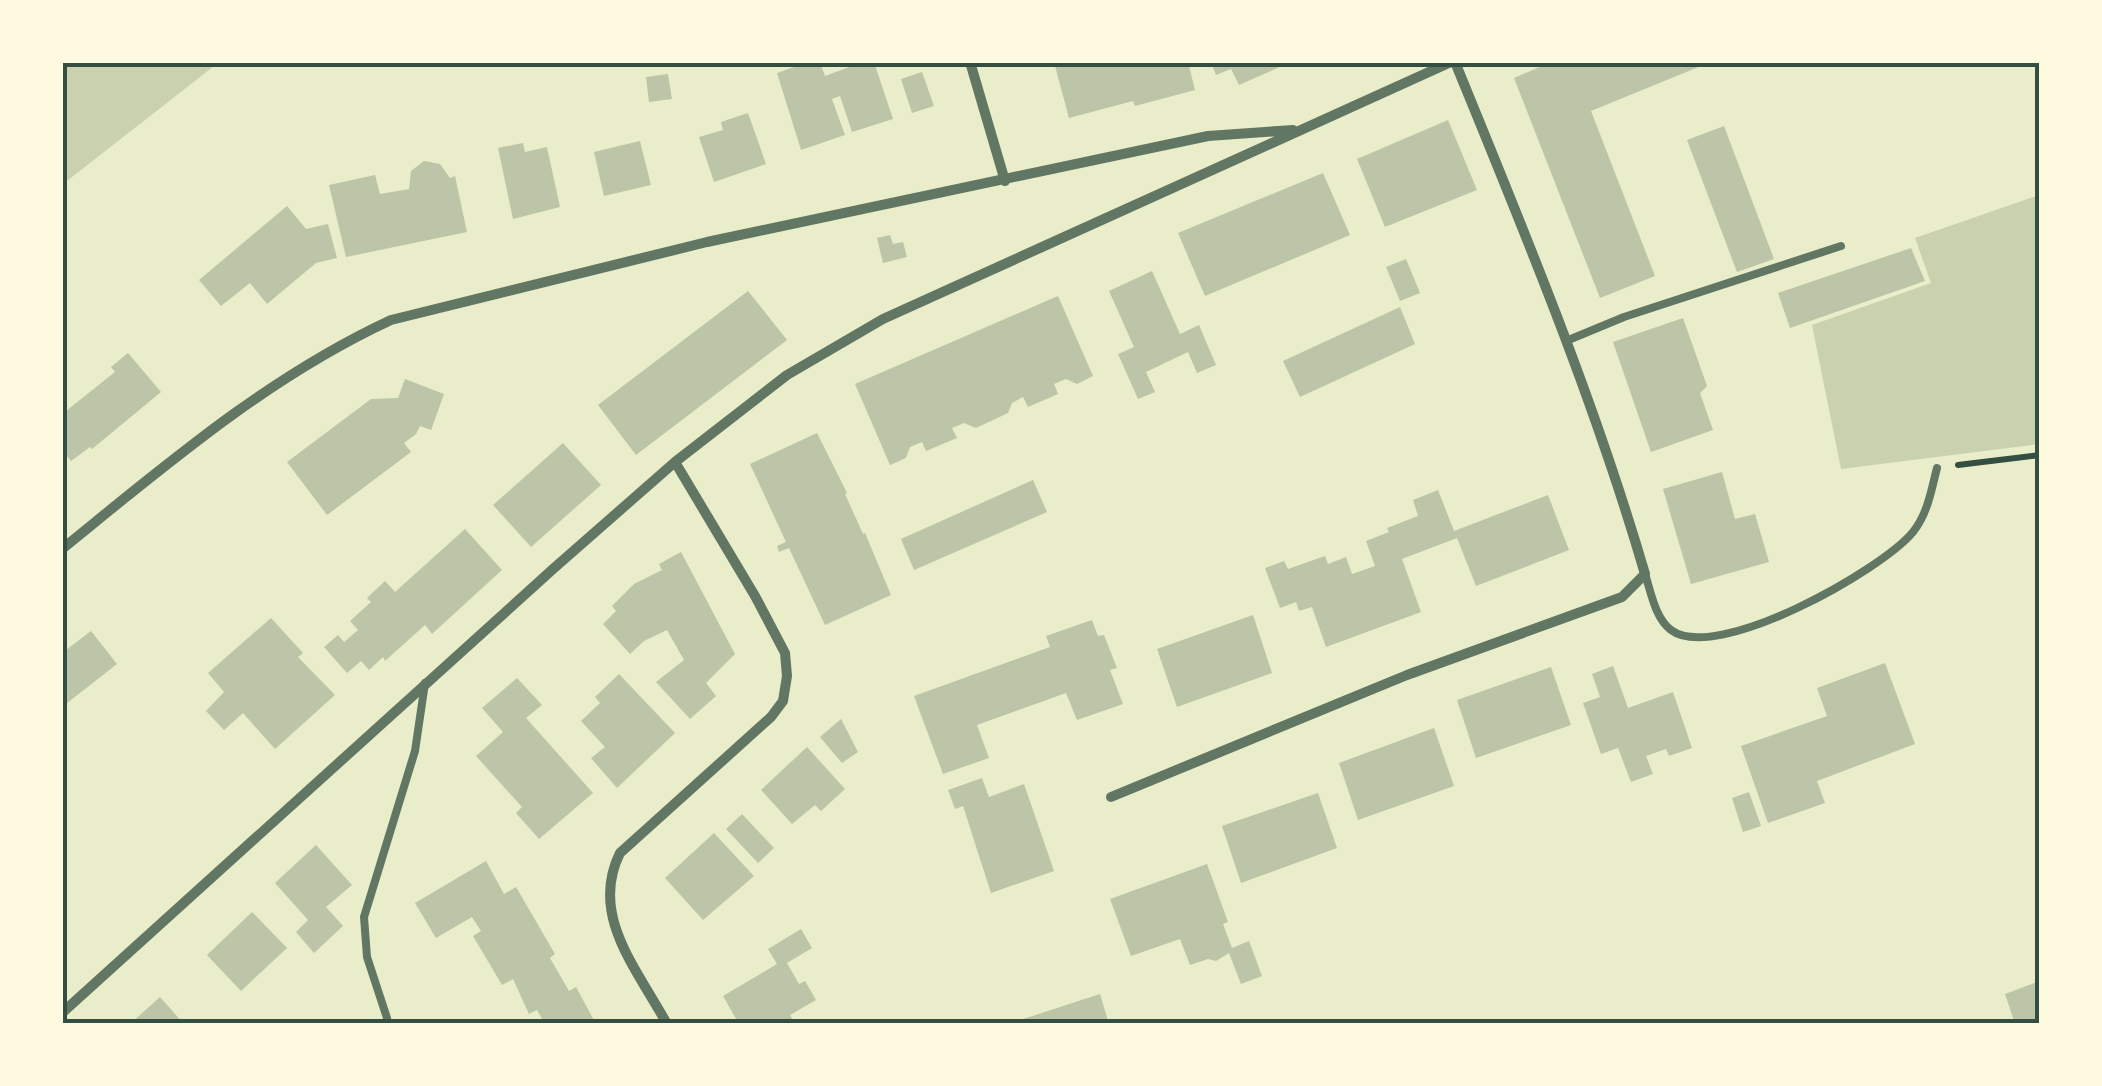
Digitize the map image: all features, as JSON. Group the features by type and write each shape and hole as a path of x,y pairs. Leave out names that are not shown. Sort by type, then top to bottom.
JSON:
{"street":[{"path":"970,62 1004,181"},
{"path":"62,1013 675,462 787,374 883,319 1453,62 1566,341 1604,443 1645,574 1622,597 1406,675 1111,797"},
{"path":"62,549 202,435 266,390 348,340 391,320 707,242 1208,136 1298,129"},
{"path":"667,1024 615,928 607,902 610,872 620,852 771,717 783,701 787,676 785,653 675,462"}],"lane":[{"path":"1566,341 1624,317 1841,246"},
{"path":"1645,574 1659,616 1672,632 1701,637 1730,634 1778,617 1872,566 1910,536 1925,516 1937,468"},
{"path":"386,1018 368,957 364,917 414,751 425,683"}],"path":[{"path":"1937,468 2040,454"}],"green space":[{"path":"63,62 218,62 218,63 63,184"},
{"path":"2039,195 2039,444 1841,469 1812,325 1931,283 1915,238"}],"building":[{"path":"820,62 825,76 863,62 874,62 893,119 852,132 840,96 832,99 845,135 801,150 777,73"},
{"path":"1054,62 1188,62 1195,90 1069,118"},
{"path":"1211,62 1291,62 1239,85 1231,69 1216,75"},
{"path":"1551,62 1700,62 1701,66 1591,111 1655,276 1600,298 1514,78"},
{"path":"922,72 934,106 912,113 901,79"},
{"path":"668,74 672,99 649,102 646,77"},
{"path":"748,113 766,164 714,182 699,137 723,130 721,122"},
{"path":"1448,120 1477,190 1385,227 1357,159"},
{"path":"1724,126 1774,259 1737,272 1687,140"},
{"path":"640,141 651,185 604,196 594,152"},
{"path":"523,143 525,152 547,147 560,207 513,219 498,148"},
{"path":"424,161 440,164 450,178 455,176 467,232 346,257 329,185 375,175 380,194 409,189 411,171"},
{"path":"1323,173 1350,235 1205,296 1178,233"},
{"path":"287,206 306,229 328,224 337,258 316,263 267,304 250,283 221,306 199,280"},
{"path":"890,235 893,244 903,242 907,257 883,263 877,238"},
{"path":"1911,248 1925,281 1790,328 1778,293"},
{"path":"1406,259 1420,293 1400,301 1386,267"},
{"path":"1152,271 1180,334 1199,325 1216,365 1197,373 1188,352 1146,372 1155,392 1138,399 1118,354 1134,347 1109,291"},
{"path":"748,291 787,340 636,455 598,405"},
{"path":"1058,296 1093,376 1077,384 1066,379 1054,384 1058,394 1028,407 1023,397 1012,403 1008,413 976,428 964,423 952,428 957,438 926,451 922,442 910,447 906,458 890,465 855,384"},
{"path":"1400,307 1415,344 1300,397 1283,361"},
{"path":"1683,318 1707,386 1700,393 1713,430 1651,452 1613,342"},
{"path":"128,353 161,392 92,449 71,461 62,450 62,407 66,411 115,372 111,367"},
{"path":"405,379 444,394 431,430 420,426 404,443 411,452 327,515 287,462 371,399 398,398"},
{"path":"817,433 891,595 825,625 789,548 779,552 777,546 786,542 750,464"},
{"path":"563,443 601,485 531,547 493,505"},
{"path":"1722,472 1735,519 1755,514 1769,562 1691,584 1663,489"},
{"path":"1033,480 1047,512 914,570 901,539"},
{"path":"1438,490 1454,531 1548,495 1569,550 1476,586 1457,538 1402,559 1421,612 1326,647 1312,607 1299,611 1296,602 1280,608 1265,568 1284,561 1288,569 1325,556 1328,564 1346,557 1352,574 1375,566 1366,541 1418,516 1413,500"},
{"path":"465,529 502,570 432,634 425,625 385,661 383,657 369,670 361,661 347,673 324,647 338,635 344,642 358,630 350,621 371,602 367,598 385,581 395,592"},
{"path":"681,552 735,654 706,683 716,696 690,719 656,682 684,660 667,630 644,641 630,654 603,624 616,611 612,606 634,584 662,570 659,564"},
{"path":"1253,615 1272,673 1177,707 1157,649"},
{"path":"271,618 303,653 298,657 335,695 275,749 243,713 224,730 206,711 224,692 208,673"},
{"path":"1092,620 1098,636 1104,635 1117,668 1110,670 1123,704 1077,720 1066,693 977,725 989,758 943,774 914,696 1050,647 1046,636"},
{"path":"91,631 117,664 62,707 62,653"},
{"path":"1885,663 1915,744 1817,781 1825,803 1768,823 1741,746 1827,716 1817,688"},
{"path":"1613,666 1628,708 1673,692 1692,748 1669,756 1666,749 1646,756 1653,774 1631,782 1618,748 1601,754 1583,703 1600,697 1592,674"},
{"path":"1551,667 1571,725 1476,758 1457,700"},
{"path":"619,674 675,733 617,788 591,758 605,747 581,721 600,703 595,697"},
{"path":"517,678 542,705 526,718 593,793 539,839 516,813 522,807 476,756 503,732 482,708"},
{"path":"841,719 858,752 842,763 820,737"},
{"path":"1434,728 1454,786 1358,820 1339,763"},
{"path":"807,747 845,789 821,811 815,805 792,824 761,790"},
{"path":"982,778 989,797 1024,784 1054,871 991,893 963,806 955,809 948,790"},
{"path":"1749,792 1761,826 1743,832 1732,798"},
{"path":"1318,793 1337,848 1241,883 1222,826"},
{"path":"742,814 774,848 758,863 726,829"},
{"path":"714,833 754,876 703,920 665,878"},
{"path":"316,845 352,885 326,907 343,926 314,953 296,932 308,920 275,883"},
{"path":"486,861 504,894 516,887 555,954 550,958 569,991 576,987 596,1024 545,1024 537,1010 529,1014 513,979 502,985 473,936 481,931 472,917 436,938 415,903"},
{"path":"1207,864 1228,922 1223,924 1232,948 1249,941 1262,976 1241,984 1229,953 1216,961 1208,959 1190,965 1180,939 1131,956 1110,899"},
{"path":"252,912 287,948 241,991 207,955"},
{"path":"801,929 812,948 787,963 799,984 805,981 816,1000 790,1015 795,1024 739,1024 723,996 777,964 768,949"},
{"path":"2040,981 2040,1022 2015,1024 2005,994"},
{"path":"1100,994 1109,1024 1011,1024 1011,1023"},
{"path":"160,997 184,1024 130,1024"}]}
